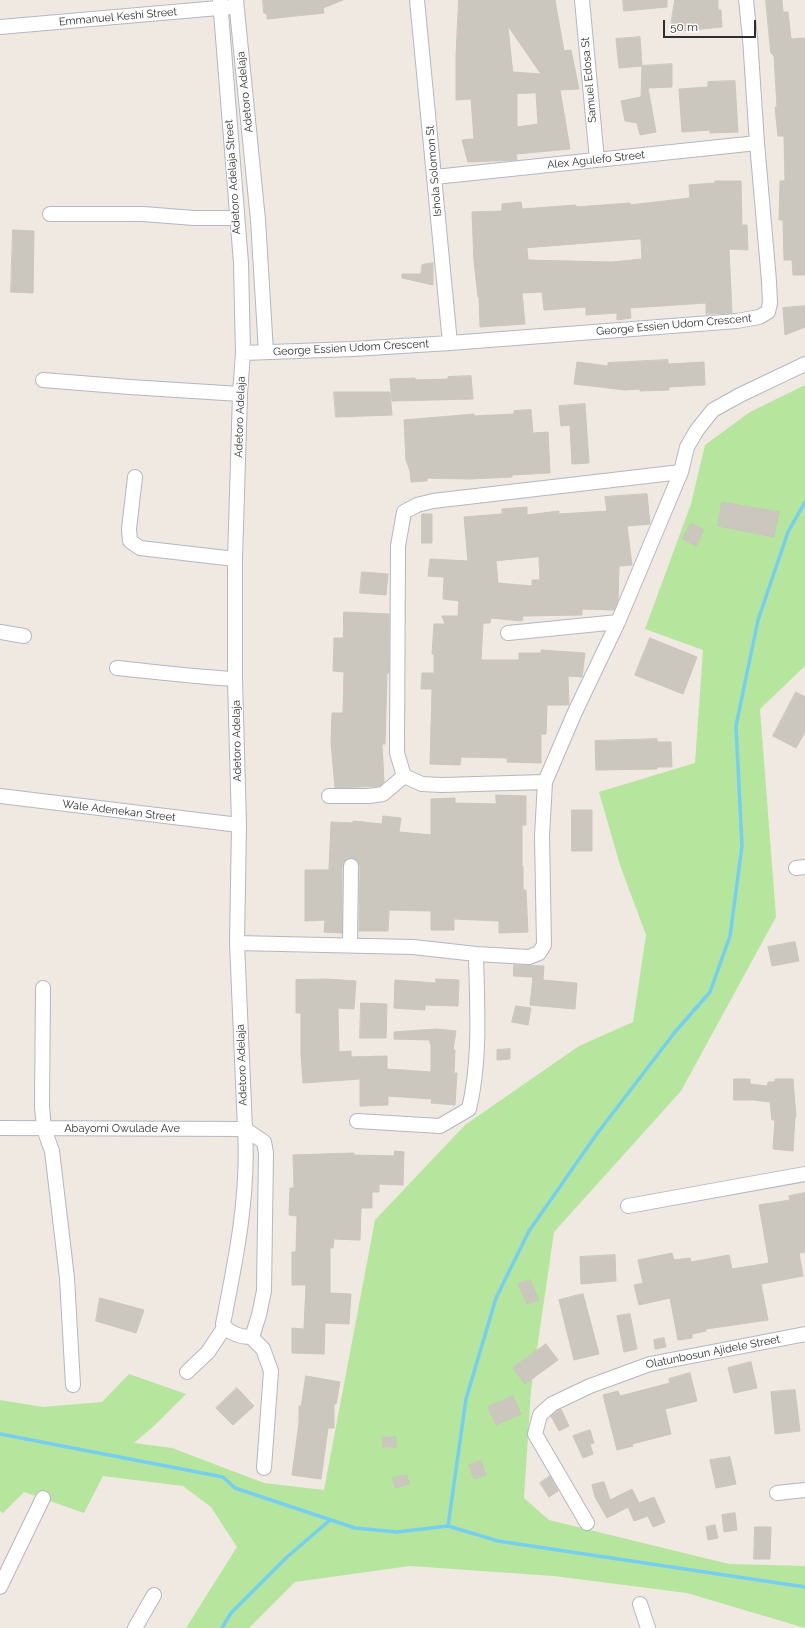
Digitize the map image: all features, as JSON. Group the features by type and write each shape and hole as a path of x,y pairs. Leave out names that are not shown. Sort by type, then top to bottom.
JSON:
{"street":[{"name":"Ishola Solomon St","path":"417,0 450,343"},
{"name":"Samuel Edosa St","path":"582,0 597,160"},
{"name":"George Essien Udom Crescent","path":"243,353 353,349 450,343 737,321 759,318 768,312 770,303 746,0"},
{"name":"Emmanuel Keshi Street","path":"0,27 236,3"},
{"name":"Adetoro Adelaja","path":"236,3 258,220 266,352"},
{"name":"Adetoro Adelaja Street","path":"220,4 240,263 243,353"},
{"name":"Alex Agulefo Street","path":"435,177 757,143"},
{"path":"50,214 143,214 194,218 236,218"},
{"name":"Adetoro Adelaja","path":"224,1328 223,1324 242,1220 246,1166 237,943 239,825 235,679 235,559 240,394 243,353"},
{"path":"237,943 413,947 476,954 529,957 539,954 544,945 542,836 545,782 575,712 618,622 681,472 687,447 697,430 713,410 740,395 805,364"},
{"path":"43,380 138,388 240,394"},
{"path":"545,782 442,785 422,784 404,776 397,752 397,729 398,546 404,512 417,505 433,501 681,472"},
{"path":"135,477 129,529 130,541 140,548 235,559"},
{"path":"508,633 618,622"},
{"path":"0,632 24,636"},
{"path":"117,668 205,678 235,679"},
{"path":"329,796 369,796 383,794 404,776"},
{"name":"Wale Adenekan Street","path":"0,796 239,825"},
{"path":"350,945 351,866"},
{"path":"357,1120 440,1126 469,1109 475,1085 477,1058 476,954"},
{"path":"43,988 42,1089 44,1129 52,1151 67,1278 73,1385"},
{"name":"Abayomi Owulade Ave","path":"0,1128 244,1129"},
{"path":"244,1129 264,1142 266,1148 264,1291 260,1315 251,1336"},
{"path":"628,1206 805,1174"},
{"path":"187,1372 208,1352 224,1328 246,1337 251,1336"},
{"name":"Olatunbosun Ajidele Street","path":"587,1522 535,1434 540,1415 552,1404 590,1386 650,1364 805,1334"},
{"path":"251,1336 263,1349 271,1371 264,1468"},
{"path":"777,1493 805,1490"},
{"path":"0,1587 43,1498"},
{"path":"135,1628 154,1595"},
{"path":"640,1604 648,1628"}],"green space":[{"path":"805,385 805,666 760,709 776,917 681,1091 554,1232 531,1390 524,1498 549,1520 729,1564 805,1566 805,1628 687,1593 554,1576 410,1566 295,1582 249,1628 186,1628 237,1547 211,1507 183,1486 103,1476 84,1513 24,1492 3,1513 0,1511 0,1400 43,1407 102,1402 129,1374 186,1394 155,1425 134,1443 172,1448 264,1483 324,1490 375,1220 465,1125 579,1046 633,1022 646,935 620,865 599,792 695,763 703,650 645,629 691,504 705,445 750,412"}],"building":[{"path":"263,0 343,0 323,8 324,13 267,19 267,14 264,13"},
{"path":"459,0 555,0 564,51 571,50 579,89 560,90 570,149 516,154 517,160 468,162 462,140 474,139 471,99 456,100 456,56","holes":["508,26 541,74 513,72","536,93 538,124 517,127 517,94"]},
{"path":"623,0 667,0 667,7 624,11"},
{"path":"675,0 718,0 718,10 721,10 722,27 670,32"},
{"path":"766,0 782,0 783,12 788,12 791,39 805,38 805,275 793,275 792,260 784,260 783,220 779,220 780,181 785,181 784,136 778,136 775,107 777,107 774,56 771,53"},
{"path":"640,37 642,66 619,68 616,39"},
{"path":"672,64 672,87 648,88 656,132 640,135 637,123 625,121 621,101 641,97 642,66"},
{"path":"735,81 738,132 710,133 710,130 682,132 679,89 708,87 708,82"},
{"path":"715,181 741,181 742,225 747,225 748,250 729,249 732,313 706,314 706,303 630,308 631,318 617,320 617,313 586,315 586,307 544,310 542,292 522,293 525,324 480,327 479,297 474,261 472,212 502,211 502,204 521,202 522,209 630,203 630,205 690,198 689,185 715,183","holes":["641,239 642,259 612,262 528,260 527,248"]},
{"path":"13,230 34,231 33,293 11,292"},
{"path":"433,263 433,285 402,278 402,274 421,274 422,265"},
{"path":"805,306 805,327 785,335 783,308"},
{"path":"668,360 668,364 704,362 705,385 669,387 669,390 640,391 640,389 625,390 574,384 577,362 608,366 608,363"},
{"path":"471,376 473,399 392,401 390,379 448,379 448,377"},
{"path":"334,392 390,392 392,415 336,417"},
{"path":"585,404 589,463 572,464 570,425 561,426 559,406"},
{"path":"531,410 533,433 548,432 550,473 469,479 427,478 427,481 411,482 410,471 406,460 404,420 474,414 474,416 514,414 514,411"},
{"path":"647,494 650,524 627,526 632,565 619,566 618,601 614,610 582,609 582,615 523,616 522,621 491,618 490,623 483,623 481,660 519,660 519,653 541,653 541,650 585,653 582,677 568,676 569,705 547,705 546,734 541,734 541,763 507,762 507,758 461,757 460,765 430,764 432,689 421,689 422,673 434,673 434,654 432,654 434,624 445,624 442,616 458,616 459,601 443,599 444,577 428,576 430,559 468,561 464,517 502,514 502,509 527,507 527,515 559,511 559,514 607,511 605,497","holes":["539,557 540,580 532,580 532,586 498,583 496,561"]},
{"path":"722,502 779,512 774,537 718,526"},
{"path":"422,514 432,514 432,543 422,543"},
{"path":"691,523 704,530 696,546 683,539"},
{"path":"362,572 388,574 386,595 360,593"},
{"path":"344,612 389,614 389,673 387,673 385,744 382,744 384,782 380,786 335,788 331,742 332,713 343,713 344,672 333,671 334,638 343,638"},
{"path":"650,638 697,657 683,694 635,675"},
{"path":"796,692 805,697 805,732 796,748 773,736"},
{"path":"657,739 657,742 671,742 672,767 657,767 657,769 596,770 595,741"},
{"path":"496,795 526,796 526,825 522,825 522,866 523,890 526,890 528,932 499,933 499,921 454,919 454,930 431,930 431,911 389,910 388,931 359,931 360,866 358,862 352,858 347,859 342,866 342,933 324,932 325,920 305,921 305,870 329,870 331,822 353,823 353,821 382,824 383,816 401,818 399,832 431,835 431,799 455,798 455,803 496,804"},
{"path":"572,810 592,810 592,851 572,851"},
{"path":"795,942 799,961 772,966 768,947"},
{"path":"514,965 544,966 543,980 577,983 575,1009 530,1005 533,977 514,976"},
{"path":"326,979 356,981 354,1009 338,1008 339,1052 351,1051 351,1057 387,1056 387,1069 431,1072 430,1040 394,1039 394,1032 436,1029 456,1031 453,1050 455,1050 454,1073 457,1073 455,1105 431,1103 432,1099 388,1096 388,1105 360,1106 360,1079 303,1083 301,1013 296,1013 296,980"},
{"path":"436,979 459,980 458,1006 425,1005 425,1010 394,1008 395,980 436,983"},
{"path":"361,1003 387,1004 386,1038 360,1038"},
{"path":"516,1006 531,1008 528,1025 512,1022"},
{"path":"510,1049 510,1059 497,1060 497,1050"},
{"path":"734,1079 750,1079 750,1084 767,1086 768,1082 775,1082 775,1079 793,1079 796,1117 793,1151 773,1149 775,1120 772,1120 770,1102 734,1100"},
{"path":"395,1151 404,1152 403,1185 379,1184 379,1192 372,1192 372,1208 361,1208 360,1240 334,1239 333,1248 330,1248 330,1293 351,1294 349,1324 325,1323 324,1354 292,1353 292,1328 304,1329 306,1285 292,1285 292,1252 296,1252 297,1216 289,1215 290,1188 294,1188 293,1155 354,1153 354,1155 394,1156"},
{"path":"805,1193 805,1252 799,1253 803,1276 761,1284 768,1320 706,1329 706,1331 692,1334 692,1338 678,1340 670,1298 639,1305 634,1285 643,1283 638,1260 672,1253 674,1260 690,1258 691,1262 729,1255 732,1269 769,1263 759,1205 790,1200 789,1196"},
{"path":"615,1255 616,1281 581,1284 580,1257"},
{"path":"530,1280 539,1300 527,1304 518,1284"},
{"path":"583,1294 599,1354 574,1360 559,1300"},
{"path":"100,1298 144,1310 136,1333 96,1321"},
{"path":"630,1314 637,1349 624,1352 617,1316"},
{"path":"664,1338 666,1347 655,1349 654,1340"},
{"path":"546,1344 558,1360 525,1384 513,1368"},
{"path":"751,1362 757,1388 734,1393 728,1368"},
{"path":"690,1373 697,1401 665,1409 671,1434 632,1444 633,1446 617,1450 603,1395 618,1391 620,1396 670,1383 669,1379"},
{"path":"306,1376 340,1382 336,1404 334,1404 334,1428 328,1428 321,1479 292,1475 299,1423 299,1406 301,1406"},
{"path":"237,1388 254,1406 233,1425 216,1408"},
{"path":"795,1390 800,1431 775,1434 771,1392"},
{"path":"513,1396 521,1414 496,1425 488,1407"},
{"path":"561,1409 569,1426 559,1431 551,1416"},
{"path":"590,1430 594,1443 590,1444 593,1454 583,1458 573,1436"},
{"path":"383,1437 396,1437 396,1447 383,1447"},
{"path":"730,1457 736,1484 716,1488 710,1460"},
{"path":"481,1461 486,1475 474,1479 469,1465"},
{"path":"407,1475 409,1484 395,1488 393,1478"},
{"path":"550,1476 558,1491 549,1497 540,1483"},
{"path":"604,1482 610,1500 632,1489 639,1503 654,1497 665,1522 653,1527 648,1516 634,1521 628,1507 607,1518 595,1497 592,1485"},
{"path":"735,1513 737,1530 724,1532 722,1515"},
{"path":"715,1525 718,1538 708,1540 706,1527"},
{"path":"755,1527 771,1527 770,1559 754,1559"}],"waterway":[{"path":"805,502 788,532 758,620 736,726 742,846 730,936 710,992 675,1032 596,1135 529,1231 496,1298 466,1399 448,1526 498,1541 805,1587"},
{"path":"0,1434 223,1477 235,1488 355,1528 397,1532 448,1526"},
{"path":"222,1628 231,1613 286,1558 330,1520"}]}
